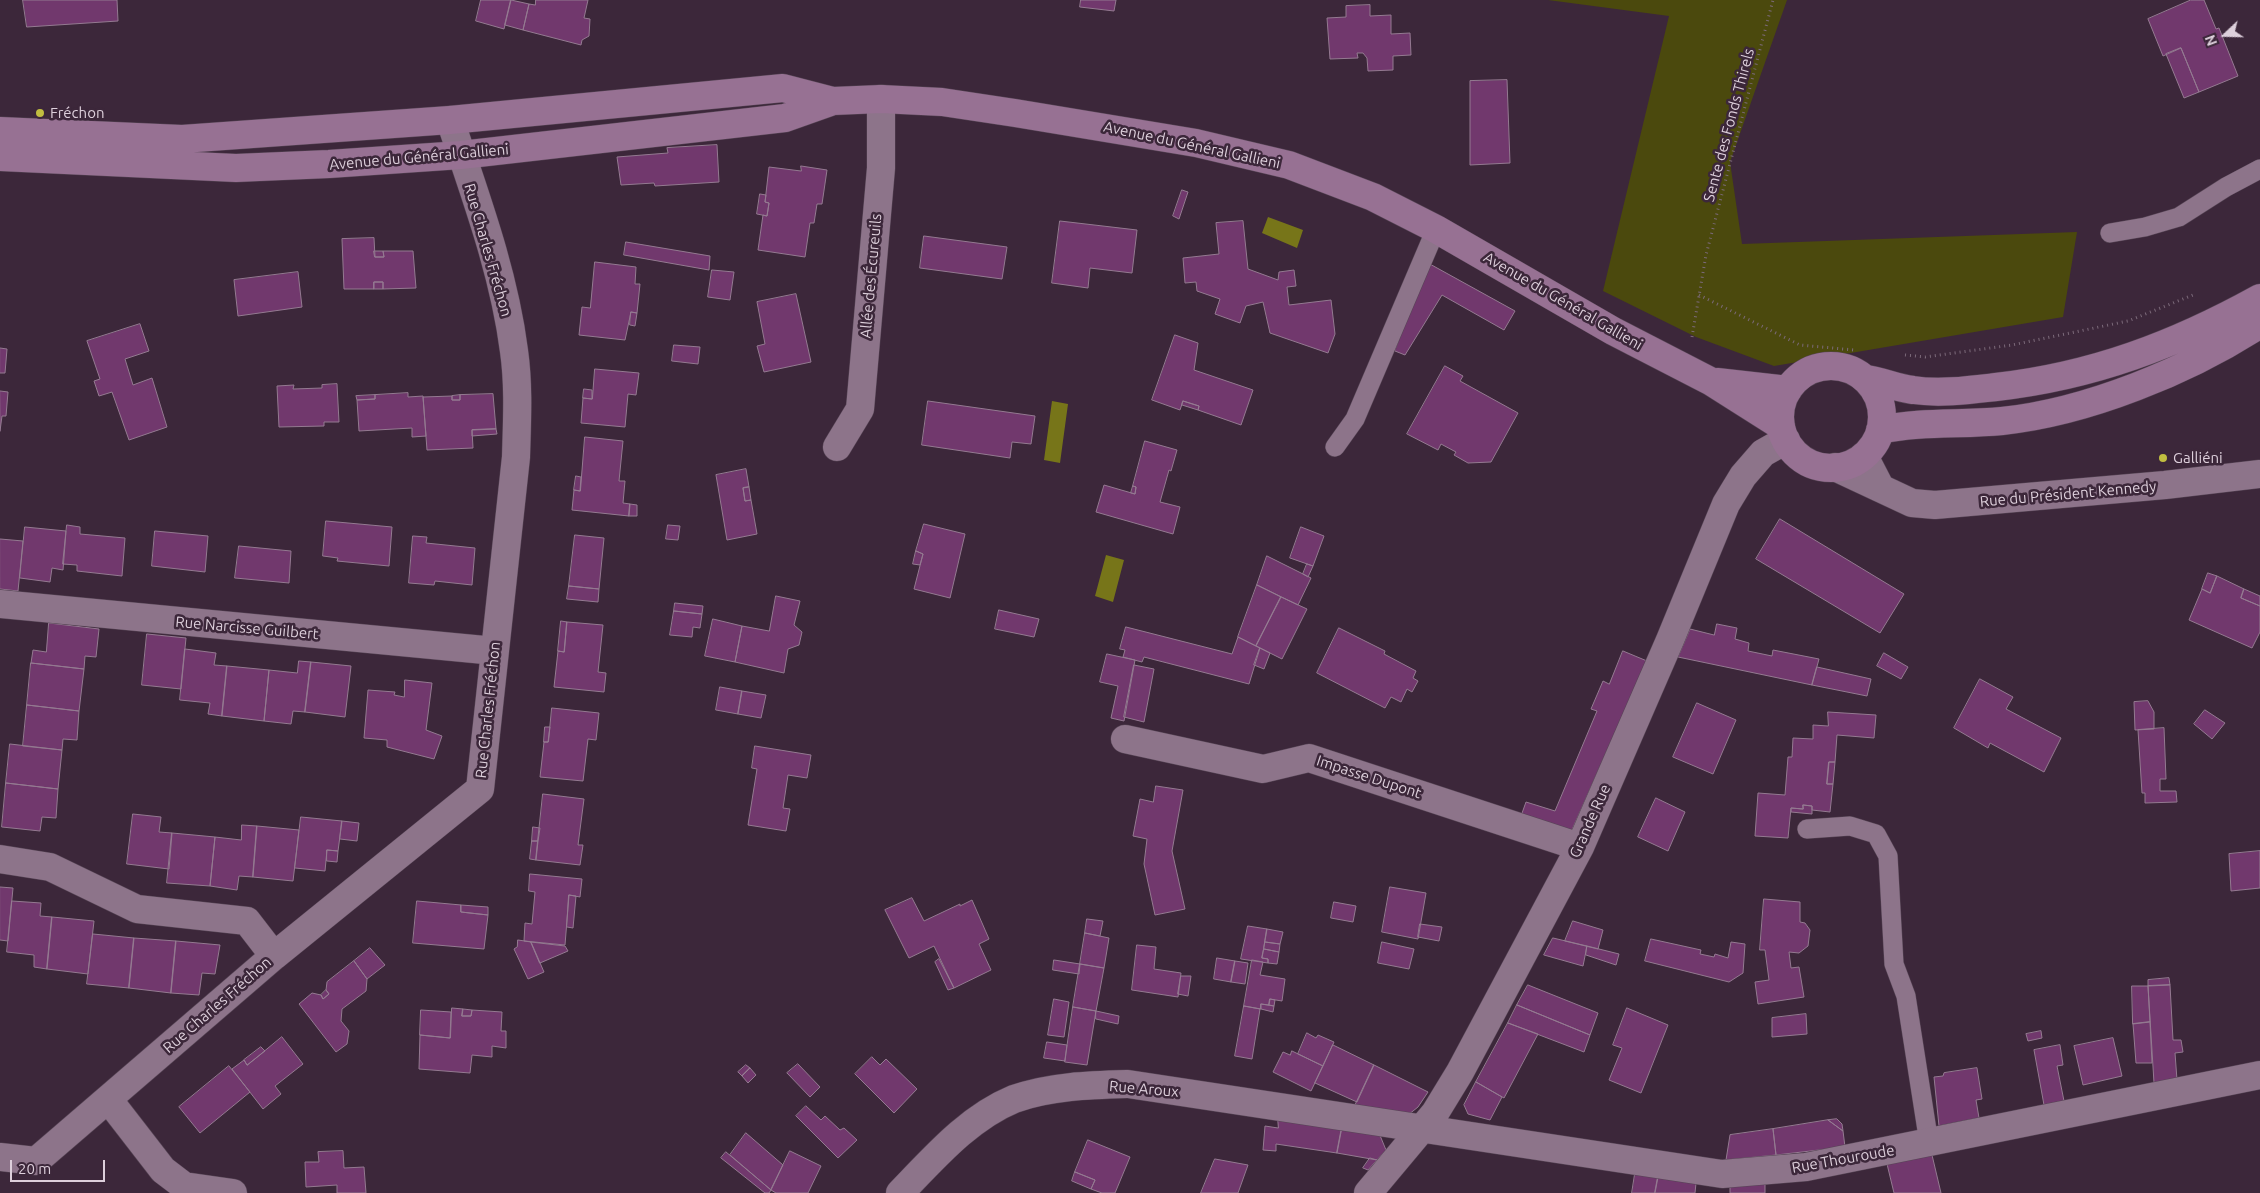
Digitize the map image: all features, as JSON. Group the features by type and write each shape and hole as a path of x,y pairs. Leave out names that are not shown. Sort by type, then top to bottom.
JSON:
{"street":[{"name":"Avenue du Général Gallieni","path":"0,131 182,139 450,120 784,88 833,101"},
{"name":"Avenue du Général Gallieni","path":"0,157 236,168 329,164 461,155 785,118 833,101 881,99 942,102 1123,130 1205,145 1289,165 1374,196 1436,229 1613,331 1698,376 1784,433"},
{"name":"Allée des Écureuils","path":"837,447 860,409 881,168 881,99"},
{"name":"Rue Charles Fréchon","path":"0,1157 36,1161 274,956 480,789 516,457 517,397 514,351 502,288 450,120"},
{"path":"327,129 329,164"},
{"path":"1865,379 1912,390 1969,390 2056,377 2153,351 2213,324 2260,298"},
{"path":"1880,430 1908,424 2002,421 2049,413 2083,404 2120,393 2198,358 2238,339 2260,324"},
{"path":"1833,365 1850,369 1865,379 1877,394 1882,411 1880,430 1874,444 1864,456 1850,464 1835,467 1823,467 1801,458 1784,433 1782,401 1788,390 1800,376 1815,368 1833,365"},
{"name":"Avenue du Général Gallieni","path":"1698,376 1788,390"},
{"name":"Grande Rue","path":"1368,1193 1422,1129 1460,1072 1580,846 1670,640 1726,504 1744,476 1763,453 1784,433"},
{"path":"1864,456 1880,487"},
{"name":"Rue du Président Kennedy","path":"1835,467 1912,503 1958,504 2260,474"},
{"name":"Rue Narcisse Guilbert","path":"1,612 494,651"},
{"name":"Impasse Dupont","path":"1125,739 1263,769 1309,758 1580,846"},
{"path":"0,859 50,867 137,909 247,921 274,956"},
{"name":"Rue Thouroude","path":"1422,1129 1722,1174 1806,1167 2260,1075"},
{"name":"Rue Aroux","path":"900,1193 950,1141 982,1116 1015,1099 1050,1090 1128,1084 1422,1129"},
{"path":"108,1099 163,1170 184,1186 233,1193"}],"lane":[{"path":"2110,233 2145,228 2179,217 2226,187 2260,169"},
{"path":"1335,447 1355,419 1436,229"},
{"path":"1807,829 1850,826 1876,834 1888,856 1894,964 1906,996 1930,1143"}],"path":[{"name":"Sente des Fonds Thirels","path":"1698,376 1699,295 1706,255 1773,0"},
{"path":"1896,354 1925,357 2012,345 2128,321 2198,294"},
{"path":"1699,295 1800,345 1858,351"}],"shaded area":[{"path":"1548,0 1787,0 1730,162 1742,244 2077,232 2063,317 1774,366 1696,337 1603,291 1669,16"},
{"path":"1268,217 1303,230 1297,248 1262,233"},
{"path":"1052,401 1068,404 1060,463 1044,460"},
{"path":"1106,555 1124,560 1113,602 1095,596"}],"building":[{"path":"23,0 117,0 118,21 27,27"},
{"path":"481,0 511,0 504,29 476,21"},
{"path":"511,0 529,4 523,30 505,25"},
{"path":"536,0 588,0 584,18 590,19 589,36 582,40 581,45 523,30 529,4 535,5"},
{"path":"1081,0 1116,0 1114,11 1080,7"},
{"path":"2191,0 2204,0 2216,29 2219,28 2238,76 2199,92 2181,48 2163,56 2148,19"},
{"path":"1370,5 1370,16 1391,15 1391,34 1410,33 1411,55 1393,56 1393,70 1368,71 1367,58 1363,53 1357,53 1358,58 1330,59 1327,18 1346,17 1346,6"},
{"path":"2181,48 2199,92 2184,98 2166,54"},
{"path":"1507,80 1510,163 1470,165 1470,81"},
{"path":"717,145 719,182 655,186 654,183 621,185 617,157 668,153 667,148"},
{"path":"801,166 827,170 822,204 817,204 814,223 810,223 805,257 758,250 763,215 767,216 769,203 765,202 769,167 801,171"},
{"path":"1182,190 1188,192 1179,219 1173,216"},
{"path":"760,194 766,195 765,202 769,203 767,216 757,214"},
{"path":"1060,221 1137,230 1132,273 1090,268 1088,288 1052,283"},
{"path":"1243,221 1248,269 1278,280 1279,272 1294,270 1296,286 1287,287 1289,305 1331,300 1335,334 1328,353 1270,333 1263,302 1246,306 1240,323 1215,314 1220,299 1197,291 1196,282 1185,283 1183,258 1219,254 1216,223"},
{"path":"924,236 1007,247 1002,279 920,268"},
{"path":"374,238 375,257 384,257 383,251 413,251 416,288 383,289 383,282 374,282 374,289 344,289 342,239"},
{"path":"626,242 710,256 709,270 624,255"},
{"path":"374,251 383,251 384,257 375,257"},
{"path":"595,262 636,267 635,284 640,284 637,313 631,312 625,340 579,335 582,307 590,308"},
{"path":"1428,263 1515,311 1504,330 1442,295 1405,355 1395,351"},
{"path":"712,270 734,272 730,300 708,297"},
{"path":"298,272 302,307 238,316 234,280"},
{"path":"374,282 383,282 383,289 374,289"},
{"path":"796,294 811,362 764,372 757,346 765,344 757,302"},
{"path":"631,312 637,313 635,326 630,325"},
{"path":"140,324 149,351 125,359 133,385 152,378 167,427 129,440 112,392 99,396 94,381 100,379 87,341"},
{"path":"1175,335 1198,343 1194,370 1253,390 1241,425 1198,410 1199,406 1183,401 1180,410 1152,400"},
{"path":"674,345 700,347 698,364 672,361"},
{"path":"0,348 7,349 5,373 0,373"},
{"path":"1445,366 1463,376 1460,381 1518,413 1491,462 1468,463 1454,455 1456,452 1441,444 1438,450 1407,434"},
{"path":"595,369 639,373 636,395 628,394 625,427 581,423 583,398 592,399"},
{"path":"337,384 339,422 324,422 324,426 279,427 277,386 294,385 293,389 322,388 322,385"},
{"path":"584,389 592,390 592,399 583,398"},
{"path":"0,391 8,392 6,416 2,416 0,431"},
{"path":"408,393 408,397 423,396 426,436 412,437 412,428 359,431 357,400 375,399 375,395"},
{"path":"493,394 496,429 472,430 473,448 427,450 423,397 452,396 452,400 460,400 460,395"},
{"path":"375,395 375,399 357,400 356,396"},
{"path":"460,395 460,400 452,400 452,396"},
{"path":"928,401 1035,416 1031,444 1012,442 1010,458 922,445"},
{"path":"1183,401 1199,406 1198,410 1182,405"},
{"path":"496,429 497,434 472,436 472,430"},
{"path":"585,437 623,441 619,481 625,481 623,503 630,504 629,516 572,510 574,490 580,491"},
{"path":"1145,441 1177,450 1160,502 1180,507 1173,534 1096,512 1104,485 1135,494 1136,487 1133,486"},
{"path":"746,469 749,487 743,488 745,501 751,500 757,534 727,540 716,475"},
{"path":"576,476 581,477 580,491 574,490"},
{"path":"1133,486 1136,487 1135,494 1131,493"},
{"path":"749,487 751,500 745,501 743,488"},
{"path":"630,504 637,505 637,516 629,516"},
{"path":"1780,519 1904,594 1880,633 1756,559"},
{"path":"326,521 392,527 389,566 337,561 338,558 323,556"},
{"path":"924,524 965,534 950,598 914,589 923,554 916,551"},
{"path":"67,525 80,527 80,534 125,538 122,576 77,571 77,565 63,564"},
{"path":"668,525 680,526 678,540 666,539"},
{"path":"25,527 66,531 63,570 52,568 50,582 20,578"},
{"path":"1301,527 1324,536 1313,566 1290,558"},
{"path":"155,531 208,536 205,572 152,566"},
{"path":"575,535 604,538 599,589 569,586"},
{"path":"413,536 427,537 426,543 475,548 472,585 435,581 434,585 409,583"},
{"path":"0,539 23,541 18,591 0,589"},
{"path":"239,546 291,551 289,583 235,578"},
{"path":"916,551 923,554 920,565 913,564"},
{"path":"1267,556 1311,578 1298,605 1257,585"},
{"path":"1307,564 1313,566 1308,577 1303,574"},
{"path":"2208,573 2217,576 2210,593 2202,589"},
{"path":"2217,576 2244,589 2241,598 2260,606 2260,632 2252,648 2189,620 2202,589 2210,593"},
{"path":"1257,585 1281,597 1256,646 1238,637"},
{"path":"569,586 599,589 598,602 567,599"},
{"path":"2244,589 2260,596 2260,606 2241,598"},
{"path":"776,596 800,601 794,625 802,632 799,645 788,649 784,673 735,662 742,626 769,631"},
{"path":"1281,597 1307,609 1282,659 1256,646"},
{"path":"675,603 703,606 702,614 674,611"},
{"path":"999,610 1039,619 1034,637 995,629"},
{"path":"674,611 702,614 700,628 693,627 692,637 670,635"},
{"path":"713,619 742,626 735,662 705,656"},
{"path":"561,621 567,622 564,652 558,651"},
{"path":"567,622 603,625 598,672 606,673 604,692 554,687 558,651 564,652"},
{"path":"49,623 99,629 96,657 85,656 84,669 31,663 33,650 46,652"},
{"path":"1717,624 1737,628 1735,639 1749,643 1748,651 1772,656 1773,650 1819,659 1812,685 1678,657 1690,629 1714,635"},
{"path":"1126,627 1232,654 1238,637 1260,648 1249,684 1144,657 1142,662 1123,657 1125,650 1120,649"},
{"path":"1339,628 1385,651 1384,654 1416,671 1413,678 1418,681 1412,692 1407,689 1401,702 1391,697 1385,708 1317,673"},
{"path":"147,634 186,638 181,689 142,685"},
{"path":"1260,648 1270,653 1264,669 1254,665"},
{"path":"185,649 216,653 214,665 227,666 222,716 208,714 210,703 180,700"},
{"path":"1623,651 1647,661 1571,832 1521,816 1526,802 1555,811 1597,711 1591,709 1603,681 1609,684"},
{"path":"1884,653 1908,667 1901,679 1877,666"},
{"path":"1107,654 1135,660 1124,721 1111,718 1118,686 1100,682"},
{"path":"299,661 311,662 305,712 293,711 291,724 264,721 269,670 297,673"},
{"path":"311,662 351,666 345,717 305,712"},
{"path":"31,663 84,669 79,711 27,705"},
{"path":"1134,665 1154,669 1144,722 1124,717"},
{"path":"227,666 269,670 264,721 222,716"},
{"path":"1817,667 1871,679 1867,696 1812,685"},
{"path":"1980,679 2013,697 2006,709 2061,738 2044,772 1990,743 1988,748 1954,728"},
{"path":"405,680 432,683 426,730 442,736 434,759 387,747 387,740 364,738 368,690 395,692 394,695 404,697"},
{"path":"720,687 742,691 738,714 716,710"},
{"path":"742,691 766,695 761,718 738,714"},
{"path":"2148,701 2154,712 2154,729 2135,730 2134,702"},
{"path":"1697,703 1736,720 1713,774 1673,757"},
{"path":"27,705 79,711 77,740 63,739 62,750 23,746"},
{"path":"552,708 599,713 596,740 588,739 583,781 540,777 544,742 548,742"},
{"path":"2205,710 2225,723 2212,739 2194,724"},
{"path":"1828,712 1876,715 1874,738 1837,735 1835,762 1829,762 1827,784 1833,784 1830,812 1812,810 1812,806 1803,805 1803,809 1791,808 1788,838 1755,836 1758,793 1785,795 1788,757 1792,757 1793,738 1813,739 1813,725 1828,726"},
{"path":"545,727 550,727 548,742 544,742"},
{"path":"2164,728 2166,779 2160,779 2160,791 2176,791 2177,802 2145,803 2145,793 2142,793 2138,730"},
{"path":"10,744 62,750 58,789 6,783"},
{"path":"755,746 811,755 807,778 788,775 783,808 790,809 786,831 748,825 757,769 752,768"},
{"path":"1829,762 1835,762 1833,784 1827,784"},
{"path":"6,783 58,789 56,818 42,817 40,831 2,827"},
{"path":"1156,786 1183,790 1172,851 1185,909 1155,915 1144,864 1147,839 1133,836 1140,799 1153,802"},
{"path":"543,794 584,799 578,845 583,845 580,865 536,860"},
{"path":"1656,798 1685,812 1668,851 1638,837"},
{"path":"1803,805 1812,806 1812,814 1791,812 1791,808 1803,809"},
{"path":"133,814 161,817 159,832 172,833 169,869 127,864"},
{"path":"301,817 342,821 338,851 327,850 325,871 295,868"},
{"path":"342,821 359,823 357,841 340,839"},
{"path":"242,825 257,826 253,877 239,876 237,890 210,886 215,837 241,840"},
{"path":"257,826 299,830 293,881 253,877"},
{"path":"533,827 540,828 538,841 532,841"},
{"path":"172,833 215,837 210,886 167,883"},
{"path":"532,841 538,841 536,860 530,859"},
{"path":"327,850 338,851 337,862 327,861"},
{"path":"2260,851 2260,888 2231,891 2229,854"},
{"path":"530,874 582,879 580,897 569,895 565,945 524,941 525,923 532,924 535,892 529,891"},
{"path":"0,887 13,888 8,941 0,940"},
{"path":"1390,887 1426,893 1418,939 1382,932"},
{"path":"569,895 576,896 573,928 567,927"},
{"path":"912,898 924,921 972,900 989,939 979,944 991,970 954,988 934,946 909,958 885,910"},
{"path":"1764,899 1800,902 1800,922 1805,923 1810,930 1808,946 1799,953 1789,952 1791,968 1799,967 1804,997 1758,1004 1755,982 1769,980 1765,950 1760,950"},
{"path":"12,901 41,903 40,916 52,917 47,969 34,967 34,955 7,952"},
{"path":"417,901 461,905 461,912 488,915 484,949 413,943"},
{"path":"1334,902 1356,906 1353,922 1331,918"},
{"path":"461,905 488,907 488,915 461,912"},
{"path":"52,917 94,921 88,974 47,969"},
{"path":"1087,919 1103,921 1100,936 1085,933"},
{"path":"1573,921 1603,930 1598,949 1565,941"},
{"path":"1420,924 1442,927 1439,941 1418,937"},
{"path":"1248,926 1267,929 1262,958 1268,959 1268,963 1241,959"},
{"path":"1267,929 1283,932 1280,944 1265,942"},
{"path":"1085,933 1109,938 1104,968 1080,964"},
{"path":"93,934 134,938 129,988 87,984"},
{"path":"134,938 176,941 171,993 129,988"},
{"path":"1553,938 1587,946 1583,966 1544,955"},
{"path":"1651,939 1701,950 1700,954 1714,957 1715,954 1728,958 1731,942 1745,944 1743,973 1729,982 1645,961"},
{"path":"518,940 531,942 544,972 528,979 514,949 517,947"},
{"path":"176,941 220,945 215,974 202,973 199,995 171,993"},
{"path":"531,942 565,946 568,951 540,963"},
{"path":"1265,942 1280,944 1279,952 1264,949"},
{"path":"1382,942 1414,949 1409,969 1378,963"},
{"path":"1137,945 1156,947 1154,969 1181,973 1178,997 1132,990"},
{"path":"1587,946 1619,954 1616,965 1586,955"},
{"path":"370,948 385,965 367,979 354,961"},
{"path":"1264,949 1279,952 1277,964 1268,963 1268,959 1262,958"},
{"path":"1217,958 1235,961 1231,982 1214,979"},
{"path":"939,959 954,988 948,990 935,962"},
{"path":"1054,960 1080,964 1079,974 1053,970"},
{"path":"1252,960 1263,962 1260,975 1285,979 1282,1001 1270,999 1269,1005 1261,1004 1261,1009 1244,1006"},
{"path":"354,961 367,979 366,991 342,1009 341,1021 349,1031 347,1044 336,1052 299,1004 312,993 321,995 323,999 329,994 326,990 327,982"},
{"path":"1235,961 1248,963 1245,984 1231,982"},
{"path":"1080,964 1104,968 1096,1011 1073,1007"},
{"path":"1181,976 1191,976 1188,996 1178,994"},
{"path":"2169,978 2170,985 2148,986 2148,980"},
{"path":"1528,985 1598,1013 1590,1035 1517,1005"},
{"path":"2170,985 2173,1040 2181,1040 2183,1052 2175,1053 2177,1080 2154,1083 2148,986"},
{"path":"2132,986 2148,986 2150,1022 2133,1024"},
{"path":"326,990 329,994 323,999 321,995"},
{"path":"1054,999 1069,1002 1064,1037 1048,1035"},
{"path":"1270,999 1275,1000 1274,1006 1269,1005"},
{"path":"1261,1004 1274,1006 1273,1012 1261,1009"},
{"path":"1517,1005 1590,1035 1584,1052 1508,1023"},
{"path":"1244,1006 1260,1009 1252,1059 1235,1056"},
{"path":"1073,1007 1096,1011 1087,1065 1065,1062"},
{"path":"452,1008 463,1009 462,1016 471,1016 472,1010 502,1012 501,1031 506,1031 506,1048 492,1046 492,1057 472,1055 470,1073 419,1069 420,1035 450,1038"},
{"path":"1627,1008 1668,1025 1641,1093 1609,1080 1622,1048 1613,1045"},
{"path":"463,1009 472,1010 471,1016 462,1016"},
{"path":"421,1010 451,1012 450,1038 420,1035"},
{"path":"1096,1011 1119,1016 1118,1024 1096,1019"},
{"path":"1806,1014 1807,1034 1772,1037 1772,1018"},
{"path":"2150,1022 2152,1063 2136,1063 2133,1024"},
{"path":"1508,1023 1538,1034 1504,1098 1476,1082"},
{"path":"2041,1031 2042,1038 2028,1041 2026,1034"},
{"path":"1307,1033 1316,1038 1318,1035 1334,1042 1323,1066 1298,1054"},
{"path":"282,1037 303,1064 275,1086 281,1094 263,1109 232,1069 244,1060 247,1065"},
{"path":"2113,1038 2122,1076 2083,1085 2074,1046"},
{"path":"1047,1042 1067,1045 1065,1061 1044,1058"},
{"path":"1333,1045 1374,1065 1357,1102 1315,1083"},
{"path":"2060,1045 2063,1065 2057,1066 2064,1101 2044,1105 2034,1050"},
{"path":"261,1047 265,1051 247,1065 244,1060"},
{"path":"1292,1051 1323,1066 1311,1091 1273,1072 1283,1052 1290,1055"},
{"path":"872,1057 880,1065 886,1059 917,1089 894,1113 855,1074"},
{"path":"798,1064 820,1087 810,1097 787,1073"},
{"path":"746,1065 750,1068 742,1076 738,1072"},
{"path":"1374,1065 1428,1092 1418,1107 1408,1115 1353,1110"},
{"path":"229,1066 250,1092 200,1133 179,1107"},
{"path":"750,1068 756,1075 748,1083 742,1076"},
{"path":"1977,1068 1982,1099 1976,1100 1979,1118 1939,1126 1934,1077 1943,1076 1944,1073"},
{"path":"1476,1082 1502,1097 1490,1120 1468,1114 1464,1105"},
{"path":"806,1106 821,1120 825,1116 840,1130 844,1128 857,1140 838,1158 796,1116"},
{"path":"1278,1118 1342,1127 1337,1153 1276,1144 1276,1151 1263,1150 1265,1126 1278,1128"},
{"path":"1837,1119 1842,1124 1843,1131 1828,1120"},
{"path":"1828,1120 1843,1131 1845,1147 1776,1155 1773,1129"},
{"path":"1342,1127 1379,1133 1386,1150 1377,1160 1337,1153"},
{"path":"1773,1129 1776,1155 1726,1160 1730,1135"},
{"path":"746,1133 783,1165 771,1190 730,1155"},
{"path":"1088,1140 1130,1157 1115,1193 1102,1193 1091,1189 1095,1180 1075,1172"},
{"path":"343,1151 344,1168 364,1167 366,1193 337,1193 337,1185 306,1187 305,1162 319,1162 318,1152"},
{"path":"790,1151 821,1166 808,1193 776,1193 771,1190"},
{"path":"726,1152 771,1190 769,1193 765,1193 721,1158"},
{"path":"1932,1155 1941,1193 1894,1193 1887,1164"},
{"path":"1370,1158 1377,1160 1368,1170 1363,1168"},
{"path":"1215,1159 1248,1165 1238,1193 1201,1193"},
{"path":"1075,1172 1095,1180 1091,1189 1072,1181"},
{"path":"1635,1174 1658,1177 1655,1193 1632,1193"},
{"path":"1658,1177 1696,1183 1695,1193 1655,1193"},
{"path":"1765,1180 1765,1193 1730,1193 1730,1182"}],"place":[{"name":"Fréchon","path":"40,113"},
{"name":"Galliéni","path":"2163,458"}]}
